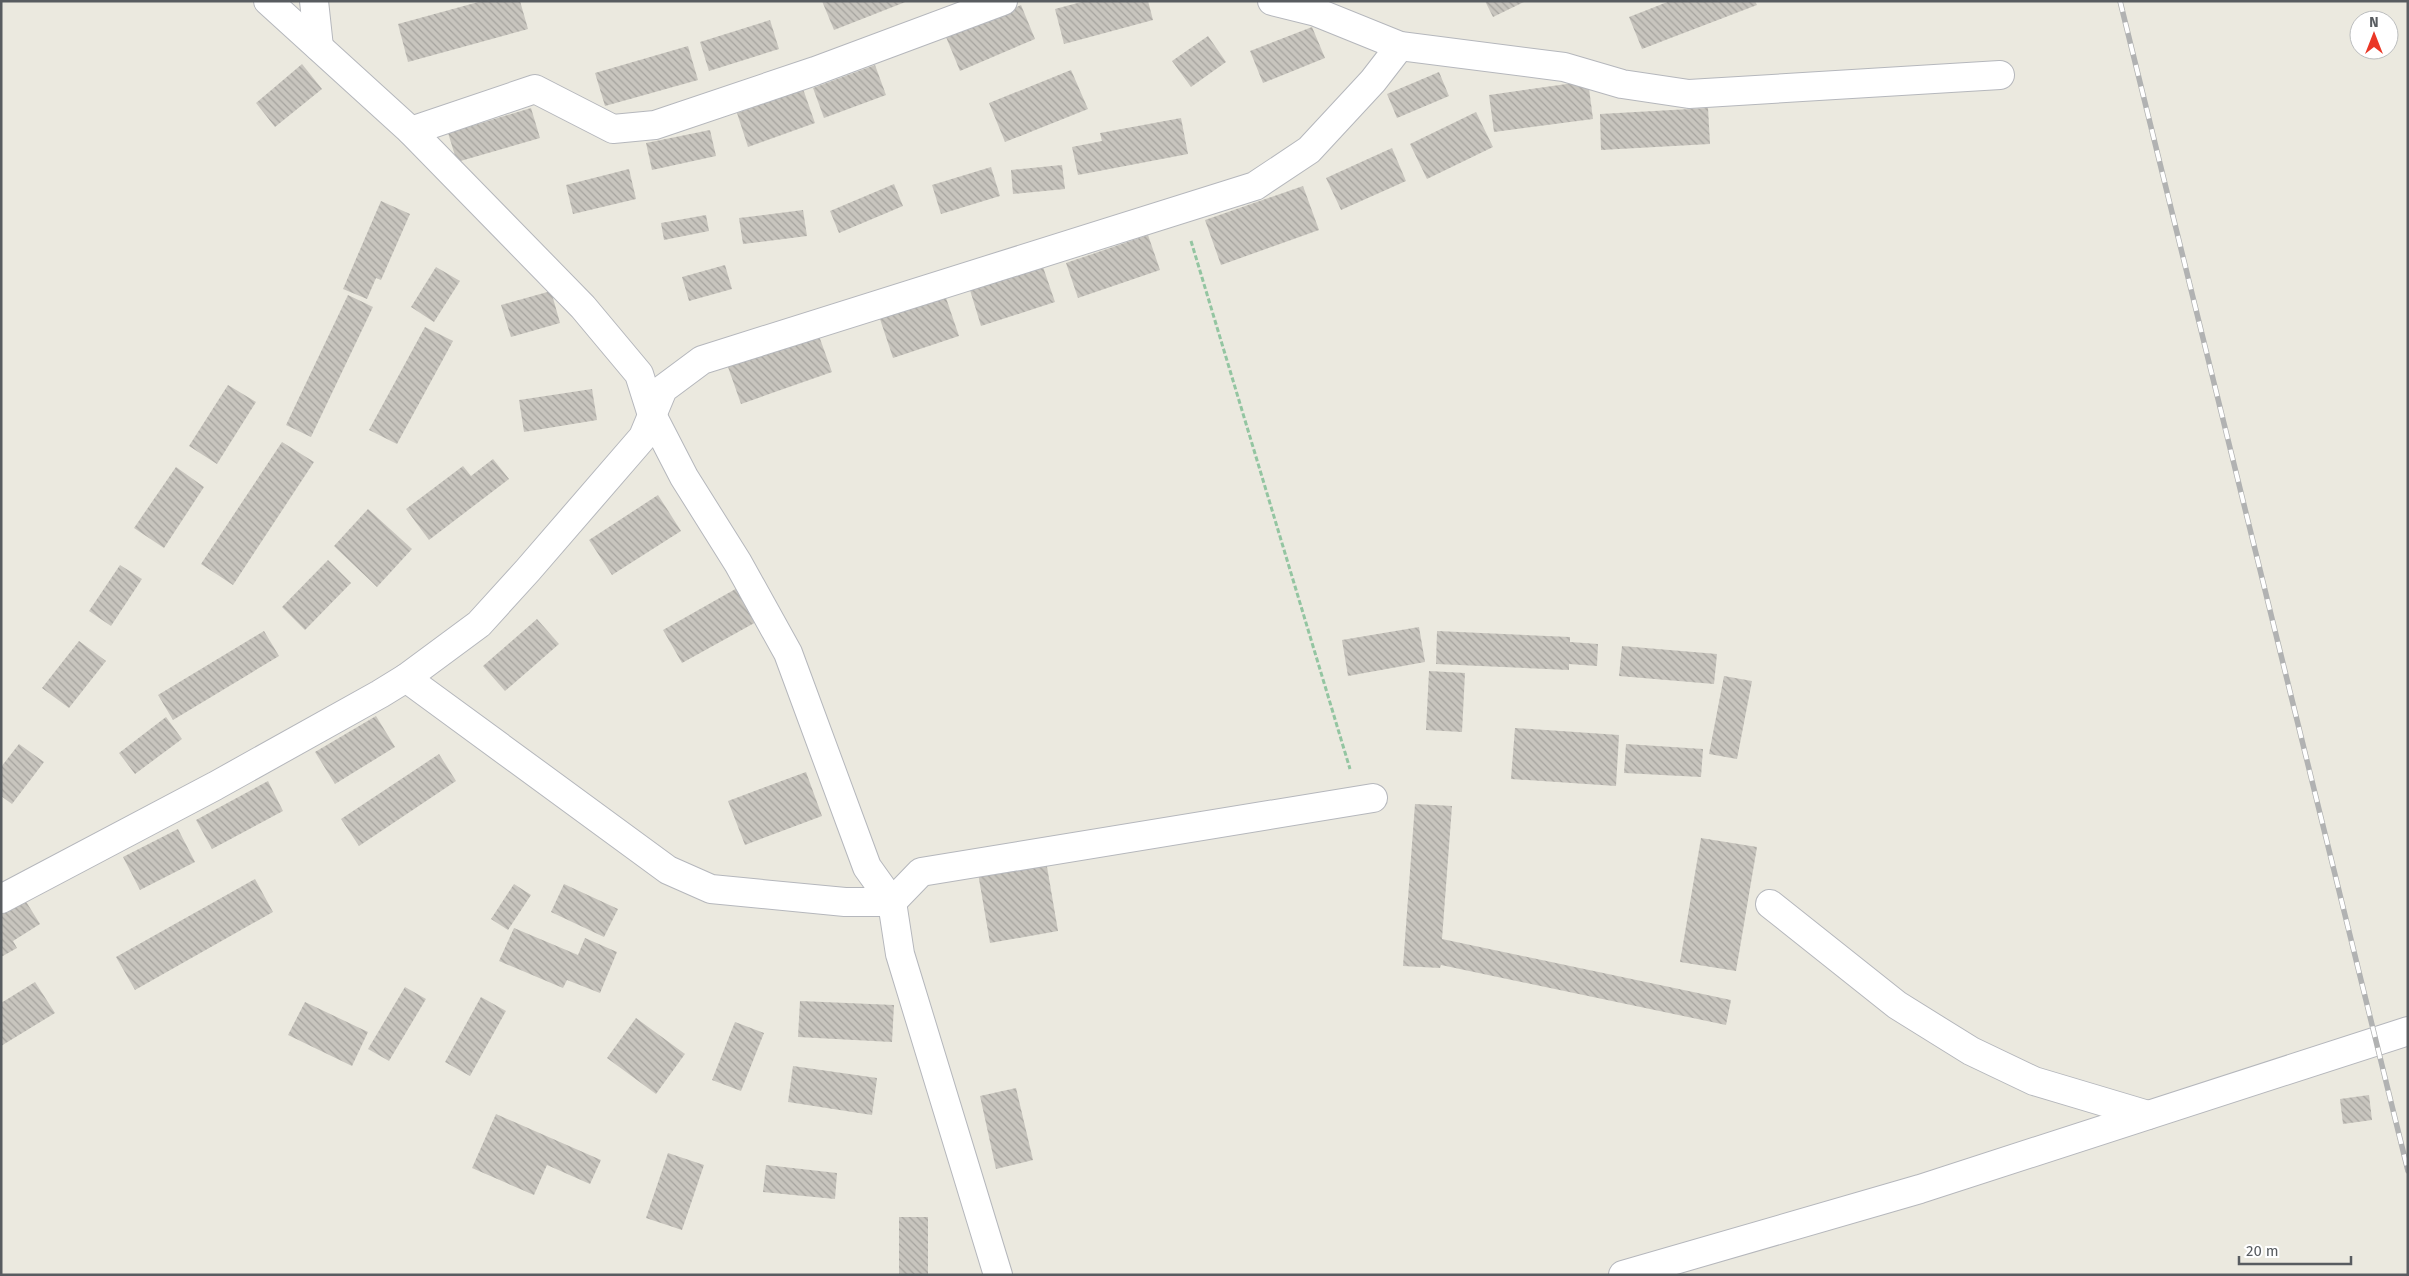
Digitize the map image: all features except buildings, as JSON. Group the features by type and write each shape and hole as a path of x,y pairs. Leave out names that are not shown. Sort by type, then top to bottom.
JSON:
{"street":[{"path":"268,1 411,131 583,307 639,374 652,415 684,477 738,563 788,653 867,867 892,902 900,954 998,1275"},
{"path":"314,1 319,47"},
{"path":"411,131 535,90 613,129 655,125 815,71 1003,1"},
{"path":"1272,1 1316,12 1400,46 1564,67 1622,84 1689,94 2000,75"},
{"path":"1,900 215,786 406,678 479,624 643,437 663,389 702,360 1255,186 1309,150 1373,81 1400,46"},
{"path":"406,678 668,870 710,888 844,902 892,902 921,872 1366,799"},
{"path":"1770,904 1897,1005 1971,1051 2034,1081 2148,1115"},
{"path":"1623,1275 1920,1189 2408,1031"}],"path":[{"path":"1182,209 1366,799"}],"railway":[{"path":"2120,1 2408,1171"}]}
